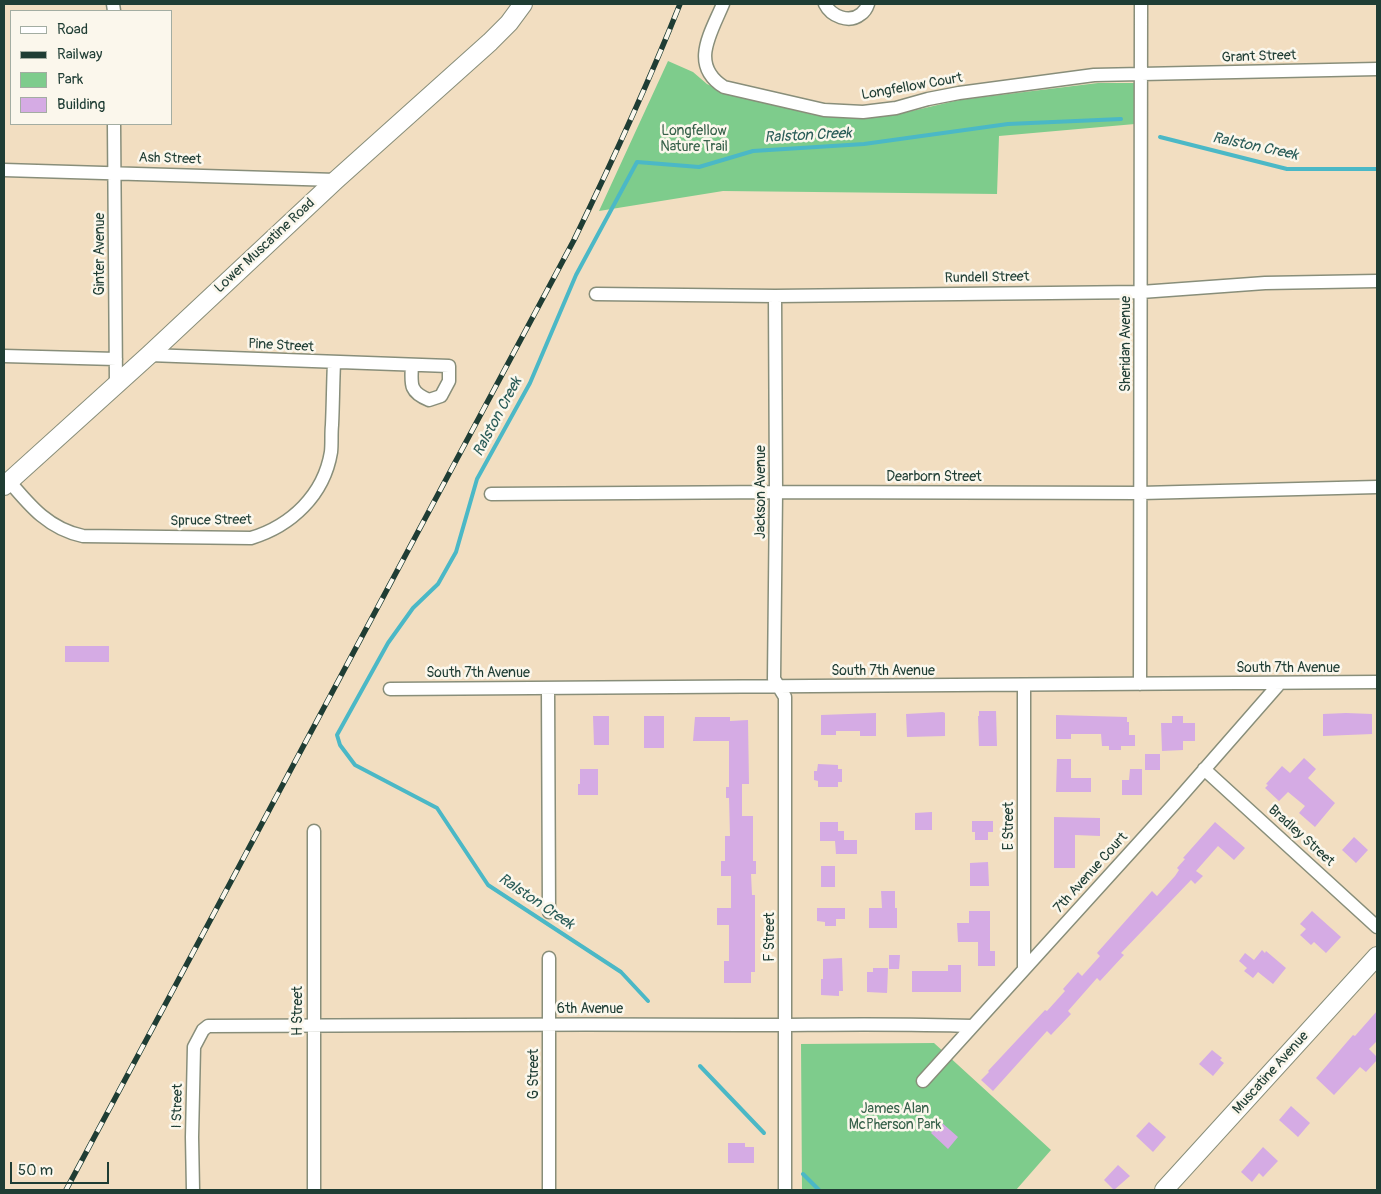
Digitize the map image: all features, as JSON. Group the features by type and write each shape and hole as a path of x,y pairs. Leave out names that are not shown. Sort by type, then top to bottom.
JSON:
{"main road":[{"name":"Lower Muscatine Road","path":"6,484 149,355 336,180 490,42 509,23 523,4"},
{"name":"Muscatine Avenue","path":"1164,1190 1377,956"}],"street":[{"name":"Longfellow Court","path":"723,4 705,53 708,73 715,82 724,88 824,110 863,112 896,108 928,98 1094,75 1142,75"},
{"path":"825,4 830,12 845,18 854,18 862,14 868,4"},
{"name":"Sheridan Avenue","path":"1140,684 1142,4"},
{"name":"Grant Street","path":"1142,75 1377,69"},
{"name":"Ginter Avenue","path":"114,125 116,384"},
{"name":"Ash Street","path":"4,170 336,180"},
{"name":"Rundell Street","path":"596,294 775,296 1141,292 1264,283 1377,280"},
{"name":"Jackson Avenue","path":"775,296 776,492 774,679 779,686"},
{"name":"Pine Street","path":"149,355 412,366"},
{"path":"4,356 116,359"},
{"name":"Spruce Street","path":"6,484 45,519 72,534 83,536 251,538 263,534 293,517 301,510 313,496 322,480 331,453 334,363"},
{"name":"Dearborn Street","path":"491,494 776,492 1141,493 1377,487"},
{"name":"South 7th Avenue","path":"390,689 1377,682"},
{"name":"7th Avenue Court","path":"922,1081 1175,803 1280,683"},
{"name":"E Street","path":"1024,685 1024,968"},
{"name":"F Street","path":"779,686 785,697 786,1190"},
{"path":"548,688 550,912"},
{"name":"Bradley Street","path":"1204,769 1377,927"},
{"name":"H Street","path":"314,831 314,1190"},
{"name":"G Street","path":"549,1190 550,958"},
{"name":"6th Avenue","path":"208,1026 904,1024 972,1026"},
{"name":"I Street","path":"193,1190 194,1055 196,1042 203,1030 208,1026"}],"green space":[{"name":"Longfellow Nature Trail","path":"668,61 693,72 707,84 726,93 814,115 859,118 899,114 959,100 1098,83 1134,83 1135,124 999,136 997,194 723,191 599,211"},
{"name":"James Alan McPherson Park","path":"934,1043 1051,1150 1016,1190 802,1190 801,1044"}],"building":[{"path":"65,646 109,646 109,662 65,662"},
{"path":"979,711 996,711 997,746 979,746"},
{"path":"876,713 876,736 860,736 860,731 836,731 836,735 821,735 821,715"},
{"path":"945,713 945,736 907,737 906,714"},
{"path":"1323,714 1372,714 1372,734 1323,736"},
{"path":"1056,715 1127,717 1129,735 1135,735 1135,746 1121,746 1121,750 1109,750 1109,746 1102,746 1101,734 1071,734 1071,739 1056,739"},
{"path":"593,716 609,716 609,745 594,745"},
{"path":"644,716 664,716 664,748 644,748"},
{"path":"1172,716 1183,716 1183,723 1195,723 1195,741 1183,741 1183,750 1162,751 1161,723 1172,723"},
{"path":"695,717 730,717 730,721 748,720 749,784 742,784 742,816 753,816 753,861 756,861 756,874 751,874 752,895 755,895 755,972 751,972 751,983 724,983 724,961 729,961 729,925 717,925 717,908 731,908 731,876 721,876 721,861 725,861 725,836 730,836 729,798 726,798 726,787 729,787 729,741 693,741"},
{"path":"1145,754 1160,754 1160,770 1145,770"},
{"path":"1304,758 1316,769 1308,778 1335,803 1315,827 1299,813 1305,806 1288,792 1279,801 1265,788 1268,785 1266,784 1282,766 1290,773"},
{"path":"1057,759 1071,759 1071,778 1091,778 1091,792 1056,792"},
{"path":"818,764 838,765 838,769 842,769 842,782 838,782 838,787 818,787 818,781 814,780 814,771 817,771"},
{"path":"580,769 598,769 598,795 578,795"},
{"path":"1130,769 1142,769 1142,795 1122,795 1122,780 1129,780"},
{"path":"932,812 932,830 915,830 915,813"},
{"path":"1054,817 1100,818 1100,836 1075,835 1075,868 1054,868"},
{"path":"972,821 993,821 993,832 988,832 988,840 975,840 975,832 972,832"},
{"path":"820,822 838,822 838,831 844,831 844,840 857,840 857,854 836,854 835,841 820,841"},
{"path":"1215,822 1245,848 1234,860 1218,846 1196,871 1203,876 1195,884 1191,880 1121,953 1124,955 1100,981 1097,978 1068,1011 1071,1014 1051,1035 1047,1031 993,1091 981,1080 988,1071 1045,1010 1047,1011 1065,991 1063,989 1078,972 1082,976 1100,956 1097,953 1152,891 1157,896 1175,876 1179,870 1177,868 1185,859 1183,858"},
{"path":"1354,837 1368,850 1356,863 1342,850"},
{"path":"988,862 989,886 970,886 970,863"},
{"path":"821,866 835,866 835,887 821,887"},
{"path":"881,891 895,891 897,928 869,928 869,908 882,908"},
{"path":"817,908 845,908 845,919 836,919 836,926 825,926 825,922 817,921"},
{"path":"969,911 990,911 990,951 995,951 995,966 978,966 978,942 958,942 957,923 969,923"},
{"path":"1312,911 1341,937 1326,953 1314,942 1311,945 1300,935 1306,929 1300,924"},
{"path":"1262,950 1265,953 1266,951 1286,968 1273,984 1258,972 1253,978 1244,971 1247,968 1239,961 1245,953 1254,960"},
{"path":"889,955 900,955 899,969 889,969"},
{"path":"842,958 843,991 839,991 839,996 821,995 823,959"},
{"path":"948,965 961,965 961,992 912,992 912,971 948,971"},
{"path":"873,968 888,968 887,993 867,992 867,972 873,972"},
{"path":"1377,1011 1377,1041 1369,1049 1377,1057 1377,1060 1366,1072 1360,1067 1334,1095 1316,1078 1353,1035 1355,1036"},
{"path":"1212,1050 1222,1058 1220,1060 1224,1063 1213,1076 1199,1064"},
{"path":"1291,1106 1310,1123 1298,1137 1279,1120"},
{"path":"941,1122 958,1137 948,1149 931,1133"},
{"path":"1149,1122 1166,1137 1153,1152 1136,1136"},
{"path":"728,1143 745,1143 745,1147 754,1147 754,1163 728,1163"},
{"path":"1263,1147 1278,1161 1263,1177 1259,1173 1252,1182 1241,1172"},
{"path":"1118,1165 1130,1176 1114,1190 1104,1180"}],"waterway":[{"name":"Ralston Creek","path":"648,1001 621,972 488,885 437,808 355,765 340,745 337,735 388,643 413,608 438,584 456,552 477,479 530,383 576,275 637,162 699,167 753,151 864,144 1008,124 1121,119"},
{"name":"Ralston Creek","path":"1160,137 1287,169 1377,169"},
{"name":"Ralston Creek","path":"700,1066 764,1133"},
{"name":"Ralston Creek","path":"803,1174 819,1190"}],"railway":[{"path":"66,1190 574,240 629,123 680,4"}]}
